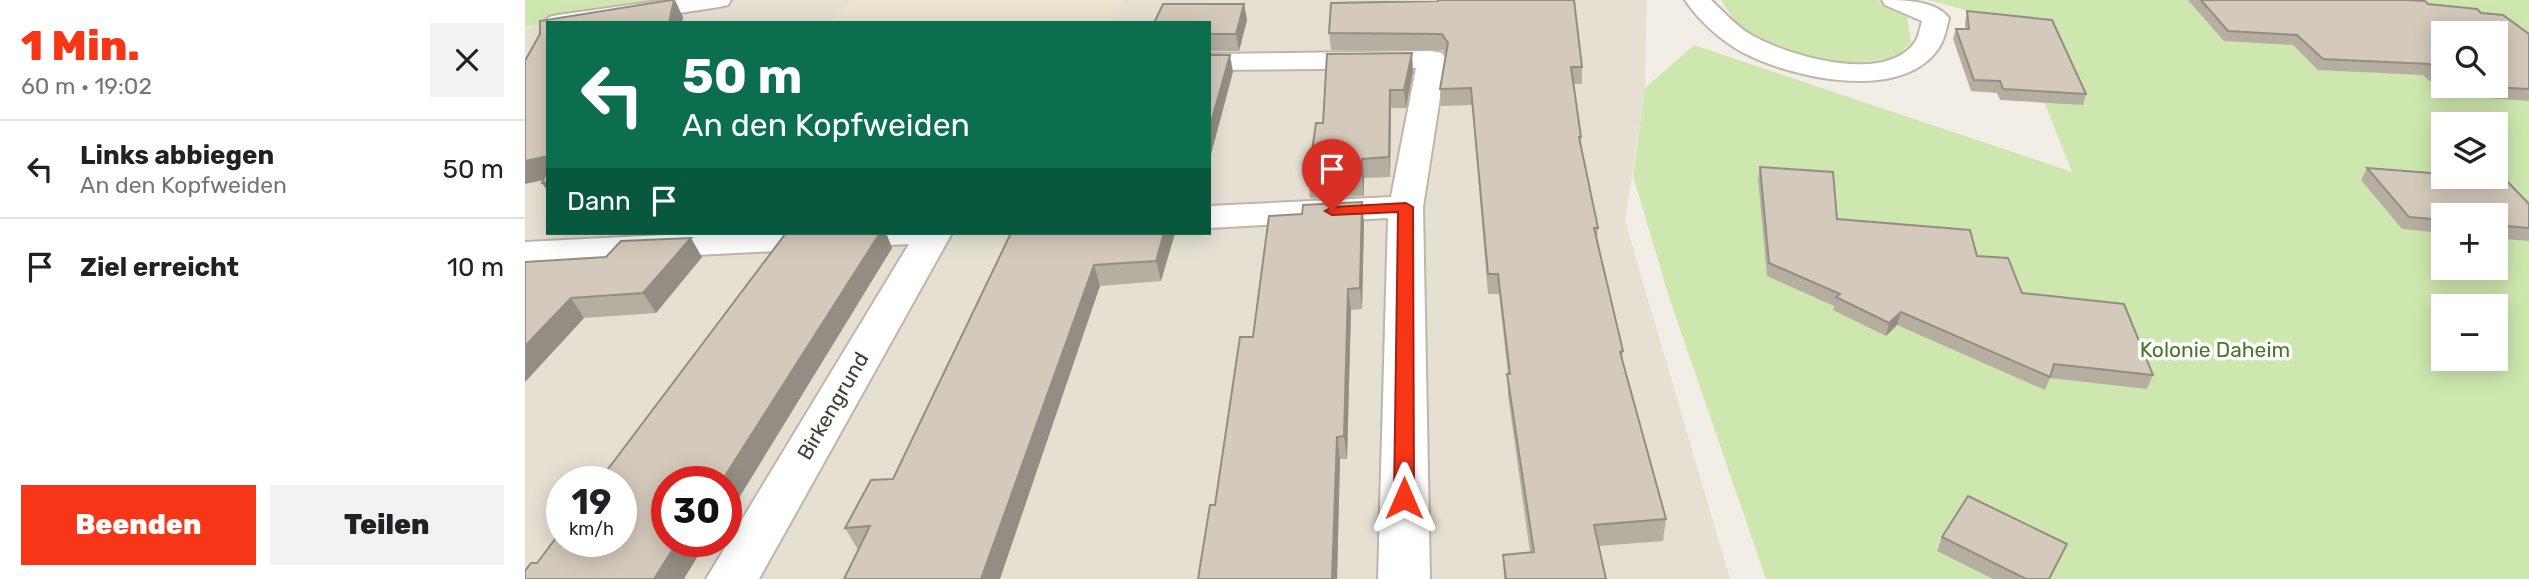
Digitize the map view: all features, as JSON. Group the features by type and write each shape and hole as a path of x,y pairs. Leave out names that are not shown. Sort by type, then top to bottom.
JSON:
{"street":[{"path":"584,21 719,0"},
{"path":"1697,0 1736,37 1786,62 1846,73 1902,67 1926,48 1936,18 1894,0"},
{"path":"1211,62 1432,59 1406,207 1404,579"},
{"path":"1211,217 1406,207"},
{"path":"525,253 872,235"},
{"name":"Birkengrund","path":"732,579 933,235"}],"shaded area":[{"path":"719,0 1647,0 1645,88 1625,221 1730,579 525,579 525,28 546,24 546,235 1211,235 1211,21 572,21"},
{"path":"850,0 1124,0 1112,21 832,21"}],"green space":[{"path":"525,0 715,0 567,21 546,21 546,24 525,27"},
{"path":"1721,0 1877,0 1907,17 1911,42 1896,58 1843,64 1795,56 1741,30"},
{"name":"Kolonie Daheim","path":"1928,0 2529,0 2529,579 1766,579 1669,297 1633,176 1645,88 1694,45 2072,172 2013,23"}],"building":[{"path":"674,0 669,21 546,21 546,156 525,161 525,59 540,34 540,21"},
{"path":"1574,0 1582,67 1571,67 1579,137 1598,228 1594,228 1623,351 1620,352 1666,519 1594,525 1606,579 1506,579 1503,555 1534,552 1507,374 1510,374 1498,274 1488,274 1471,88 1440,89 1448,43 1442,34 1329,33 1331,3"},
{"path":"2201,0 2408,0 2477,9 2481,13 2503,15 2529,34 2529,89 2508,88 2508,21 2431,21 2431,66 2323,59 2297,35 2228,31"},
{"path":"1163,4 1244,4 1236,34 1211,34 1211,21 1155,21"},
{"path":"1967,11 2052,20 2086,94 2003,89 2000,81 1974,80 1956,29 1969,29"},
{"path":"1412,53 1404,90 1390,90 1389,157 1362,159 1362,176 1308,179 1316,123 1323,123 1327,54"},
{"path":"1211,55 1230,55 1211,123"},
{"path":"1760,167 1833,172 1837,219 1970,230 1977,256 2008,258 2022,293 2124,304 2153,375 2054,364 2050,377 1901,312 1889,323 1836,297 1840,294 1769,263"},
{"path":"2367,168 2431,173 2431,189 2508,189 2508,182 2529,204 2529,228 2508,226 2508,203 2431,203 2431,219 2409,217"},
{"path":"1362,202 1360,288 1348,289 1344,436 1337,437 1332,579 1198,579 1210,505 1215,505 1240,337 1253,337 1269,216 1302,214 1303,205"},
{"path":"784,235 879,235 731,466 651,466 651,557 668,557 654,579 525,579 525,571 531,563 537,563 546,551 546,557 637,557 637,466 610,466"},
{"path":"1010,235 1163,235 1156,261 1094,265 981,579 844,579 870,526 845,528 871,480 893,479"},
{"path":"691,238 643,293 571,298 525,346 525,262 606,257 621,241"},
{"path":"1968,496 2067,544 2049,579 2026,579 1942,537"}],"route":[{"path":"1332,211 1406,207 1404,498"}]}
